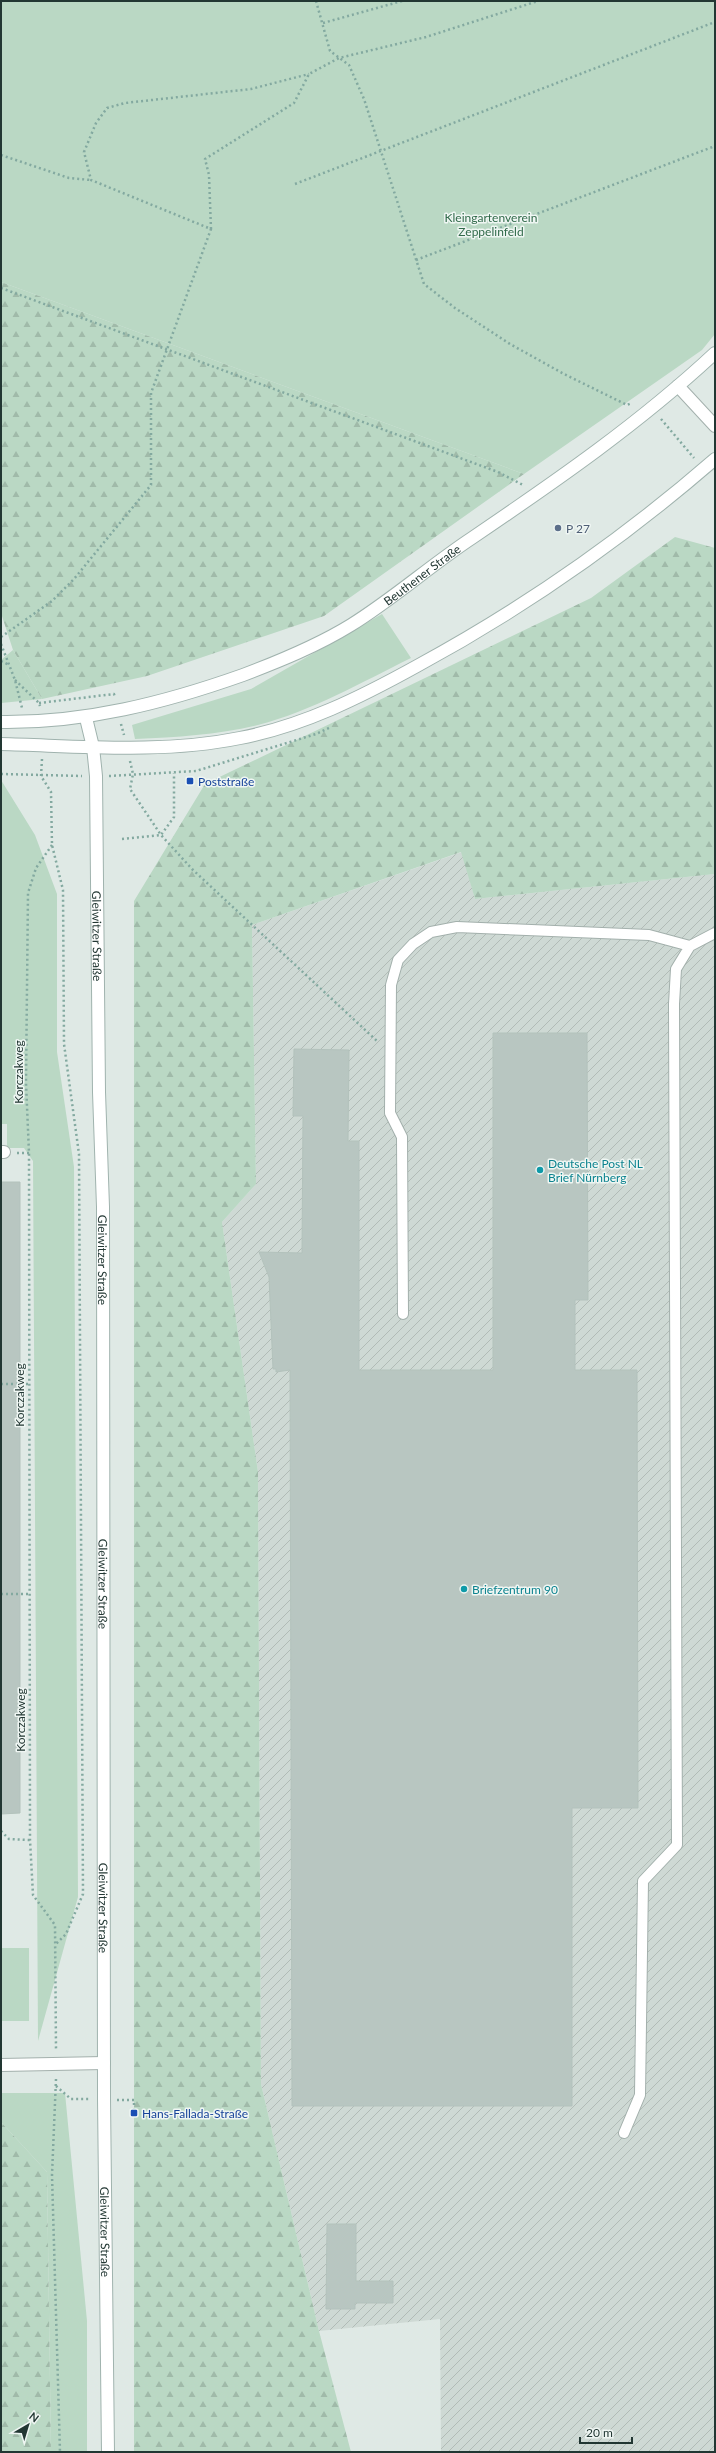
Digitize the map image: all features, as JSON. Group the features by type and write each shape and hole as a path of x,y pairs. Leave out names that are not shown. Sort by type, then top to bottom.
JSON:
{"main road":[{"name":"Beuthener Straße","path":"1,722 86,718 152,704 204,688 310,647 360,619 436,563 538,493 652,408 715,353"},
{"path":"678,386 715,426"},
{"path":"1,744 93,747 170,747 226,741 285,726 350,700 456,644 538,594 619,537 715,459"},
{"name":"Gleiwitzer Straße","path":"86,718 93,747 96,783 99,1092 104,1207 104,2064 108,2452"},
{"path":"1,2065 104,2064"}],"lane":[{"path":"403,1314 402,1137 390,1113 391,986 398,960 413,944 431,932 457,927 649,935 690,946"},
{"path":"624,2133 640,2095 643,1881 677,1845 674,1340 674,1004 676,969 690,946 715,933"}],"path":[{"path":"316,1 330,51 349,65 382,151 424,284 454,308 510,344 609,398 627,405 644,399 704,469"},
{"path":"323,24 402,1"},
{"path":"92,180 84,152 96,123 107,108 125,103 251,89 309,74 340,58 426,37 538,1"},
{"path":"295,184 715,22"},
{"path":"1,637 52,601 74,579 151,485 151,393 166,348 211,229 209,175 205,159 294,103 309,74"},
{"path":"416,260 715,146"},
{"path":"1,155 69,178 92,180 211,229"},
{"path":"1,288 498,472 538,493"},
{"path":"1,644 15,680 25,722"},
{"path":"1,661 9,665"},
{"path":"15,680 39,703 41,721"},
{"path":"42,745 41,776 51,792 52,845"},
{"path":"122,839 161,835 174,817 174,773"},
{"path":"1,774 27,775"},
{"path":"133,774 130,789 161,835 192,869 390,1053"},
{"name":"Korczakweg","path":"52,845 63,890 64,1044 79,1154 83,1878 83,1894 66,1934 55,1945 55,1925 33,1895 30,1840 28,1594 29,1153 26,1083 28,892 36,868 52,845"},
{"path":"1,1384 28,1384"},
{"path":"1,1594 28,1594"},
{"path":"1,1831 9,1839 30,1840"},
{"path":"52,2175 60,2452"}],"shaded area":[{"path":"462,852 475,899 715,874 715,2452 441,2452 440,2319 319,2331 261,2084 258,1472 222,1222 256,1184 252,925"}],"green space":[{"name":"Kleingartenverein Zeppelinfeld","path":"1,1 715,1 715,334 702,350 524,474 1,282"},
{"path":"1,282 524,474 324,616 147,676 42,699 13,650 1,613"},
{"path":"675,537 715,548 715,874 475,899 461,852 252,925 256,1184 222,1222 258,1472 261,2084 319,2331 351,2452 134,2452 134,901 205,784 591,598"},
{"path":"382,614 411,658 317,704 258,725 213,733 135,739 132,725 251,689"},
{"path":"13,650 42,699 1,703 1,660"},
{"path":"1,780 35,835 57,894 57,1052 74,1167 78,1897 38,2041 33,1161 24,1148 7,1148 7,1124 1,1124"},
{"path":"1,1948 29,1948 29,2021 1,2021"},
{"path":"1,2093 65,2093 87,2321 87,2452 51,2452 47,2172 1,2122"},
{"path":"1,2122 47,2172 51,2452 1,2452"}],"building":[{"name":"Briefzentrum 90","path":"493,1033 587,1033 588,1300 575,1300 575,1370 637,1370 638,1808 572,1808 572,2106 292,2106 290,1370 276,1372 276,1369 273,1369 269,1277 259,1252 302,1253 303,1116 293,1116 294,1049 349,1050 348,1141 359,1141 359,1370 493,1370"},
{"path":"1,1182 20,1182 20,1813 1,1814"},
{"path":"327,2224 356,2224 356,2281 393,2281 393,2303 355,2303 355,2309 326,2309"}],"place":[{"name":"P 27","path":"558,528"},
{"name":"Poststraße","path":"190,781"},
{"name":"Deutsche Post NL Brief Nürnberg","path":"540,1170"},
{"name":"Briefzentrum 90","path":"464,1589"},
{"name":"Hans-Fallada-Straße","path":"134,2113"}]}
